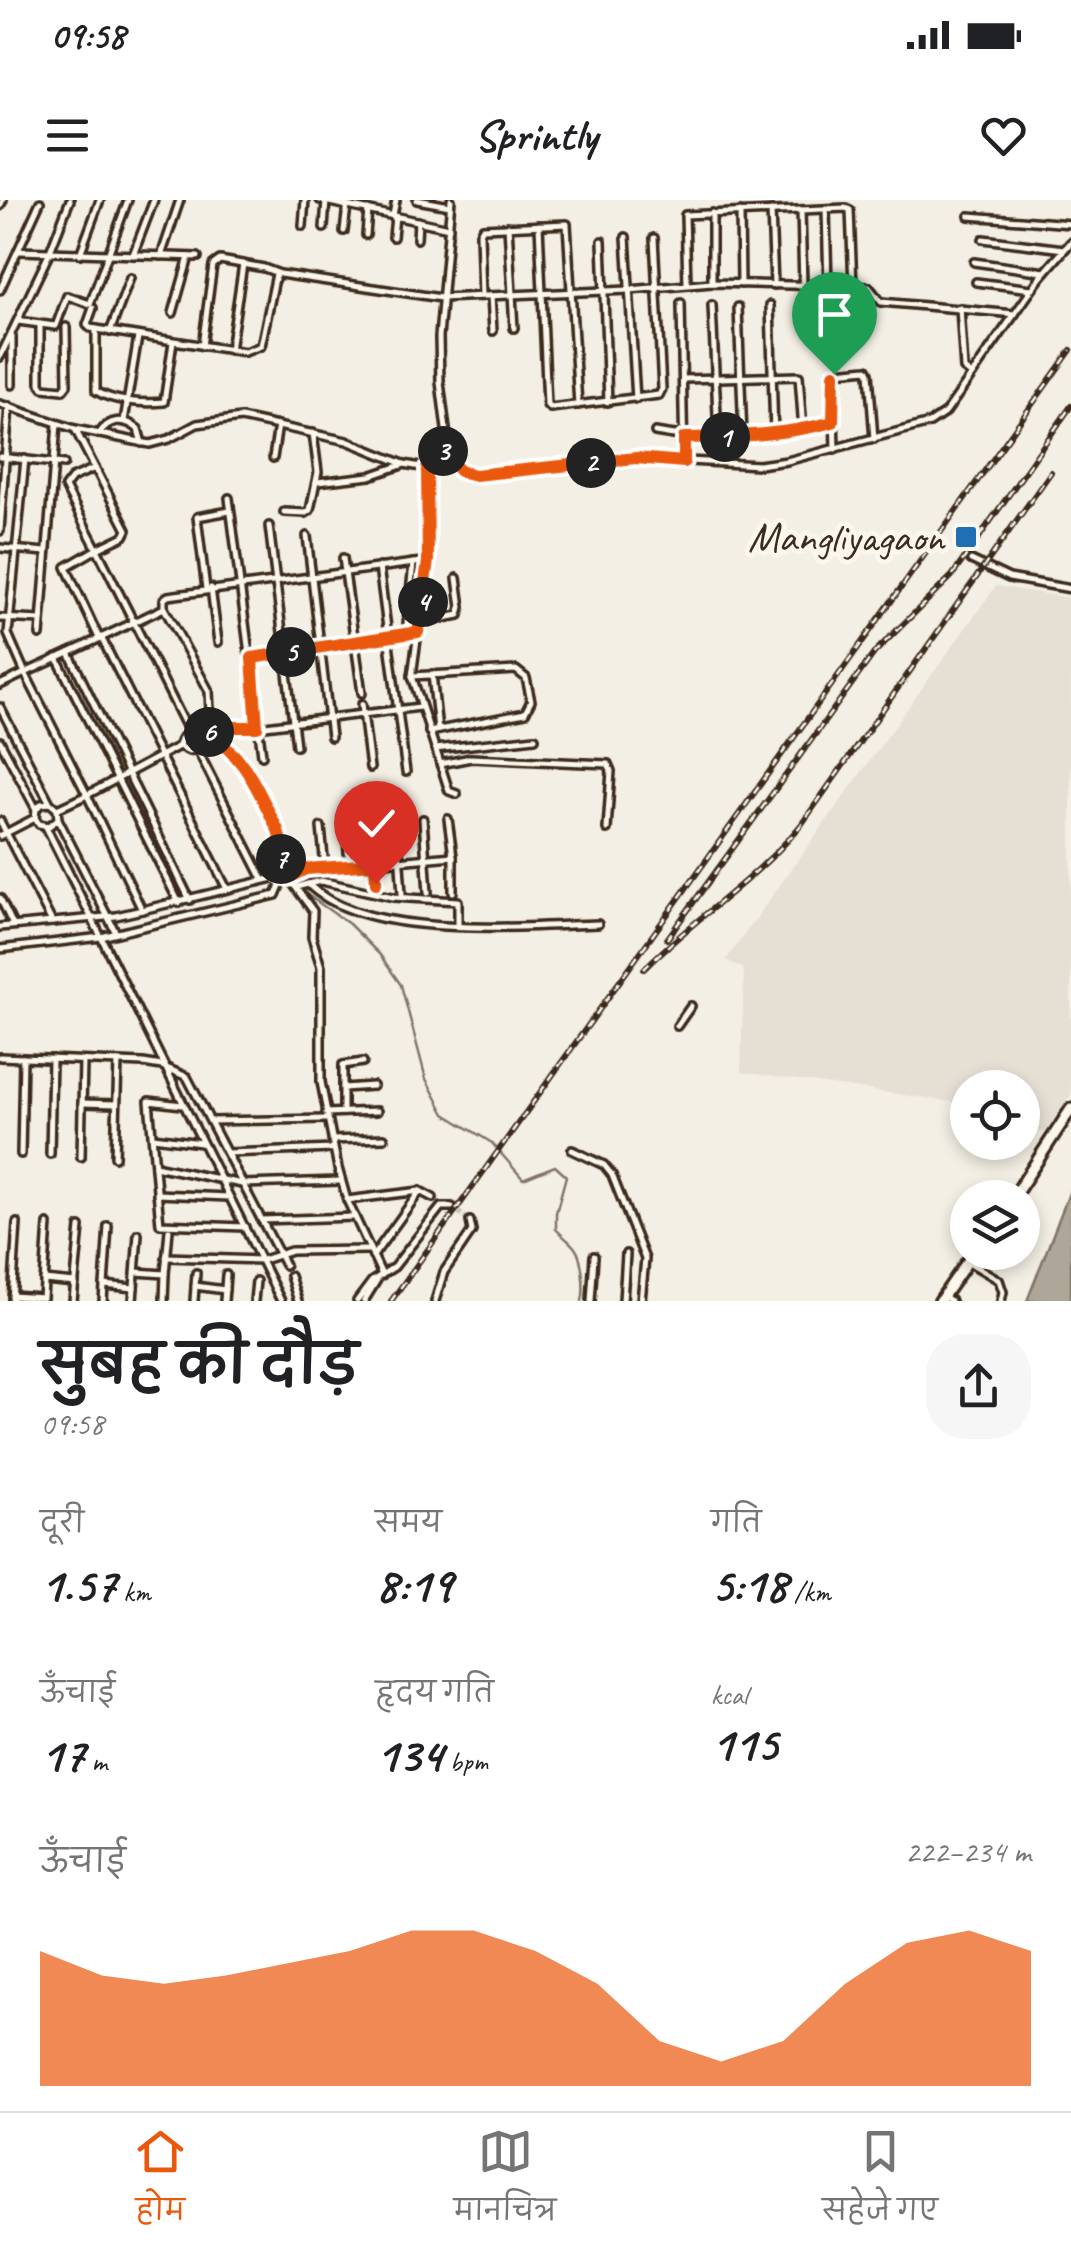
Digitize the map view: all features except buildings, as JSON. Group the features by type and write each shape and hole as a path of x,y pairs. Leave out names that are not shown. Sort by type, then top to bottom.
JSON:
{"main road":[{"path":"1026,1180 1071,1109"},
{"path":"1027,1180 1071,1117"},
{"path":"947,1300 966,1270"},
{"path":"947,1300 968,1270"}],"street":[{"path":"0,357 70,200"},
{"path":"80,254 100,200"},
{"path":"56,326 67,296 90,304 128,200"},
{"path":"133,255 154,200"},
{"path":"161,256 180,200"},
{"path":"303,226 306,200"},
{"path":"393,237 396,200"},
{"path":"419,200 450,203 440,298 440,382 447,434 442,451 427,468 428,561 412,676 449,791 457,794"},
{"path":"324,228 323,201 449,228"},
{"path":"0,290 40,202"},
{"path":"344,232 347,206"},
{"path":"826,208 828,286"},
{"path":"687,284 683,218 826,208 850,210 853,287"},
{"path":"366,235 368,210"},
{"path":"801,210 803,285"},
{"path":"772,211 774,284"},
{"path":"740,212 741,284"},
{"path":"712,213 712,283"},
{"path":"969,216 1071,224"},
{"path":"417,239 418,221"},
{"path":"482,296 483,228 563,224 569,227 578,405"},
{"path":"539,225 540,294 550,408 657,397 662,389 654,238"},
{"path":"508,226 514,328"},
{"path":"626,238 636,400"},
{"path":"983,238 1065,249"},
{"path":"602,240 608,402"},
{"path":"442,451 460,471 475,475 636,458 759,464 835,449 940,418 1032,289 1071,242"},
{"path":"20,251 198,257"},
{"path":"173,313 189,257"},
{"path":"202,346 213,265 220,260 281,274 440,298 687,284 774,284 871,288 882,302 1015,314"},
{"path":"974,262 1045,272"},
{"path":"230,350 243,264"},
{"path":"93,308 88,326 96,329 246,352 262,346 281,274"},
{"path":"110,332 130,278"},
{"path":"976,282 1032,289"},
{"path":"491,296 494,331"},
{"path":"681,303 684,462"},
{"path":"770,305 774,434"},
{"path":"712,306 718,437"},
{"path":"738,307 743,437"},
{"path":"960,308 964,369 972,376"},
{"path":"18,321 56,326 69,328 68,385 64,390 43,388 40,383 40,324"},
{"path":"96,329 96,392 127,401 164,402 174,342"},
{"path":"12,334 12,385"},
{"path":"124,421 138,337"},
{"path":"835,449 834,374 866,370 870,374 874,439"},
{"path":"683,379 800,376 803,430"},
{"path":"0,404 57,424 142,444 169,439 190,426 226,418 278,425 371,448 404,464 427,468"},
{"path":"0,532 8,406"},
{"path":"98,434 109,423 124,421 138,429 142,444"},
{"path":"654,432 684,438 743,437 833,422"},
{"path":"40,635 57,424"},
{"path":"273,458 278,425"},
{"path":"75,429 127,530 124,536 66,567 228,889"},
{"path":"284,512 308,512 317,482 313,434"},
{"path":"3,457 64,464"},
{"path":"24,459 8,639 142,910"},
{"path":"317,482 370,476 404,464"},
{"path":"95,468 72,478 65,486 189,732"},
{"path":"229,498 262,755"},
{"path":"218,642 196,517 231,511"},
{"path":"268,526 296,746"},
{"path":"306,536 331,737"},
{"path":"0,548 46,552"},
{"path":"343,558 362,693"},
{"path":"971,560 1009,578 1071,589"},
{"path":"0,686 164,604 209,589 428,561"},
{"path":"406,634 413,563"},
{"path":"379,567 406,772"},
{"path":"420,624 458,616 458,578"},
{"path":"164,604 209,691 210,732 198,748 188,751 179,746"},
{"path":"0,618 41,620"},
{"path":"252,658 418,632"},
{"path":"69,653 190,900"},
{"path":"57,658 179,903"},
{"path":"412,676 506,668 526,678 531,701 526,713 429,732"},
{"path":"432,674 438,730"},
{"path":"362,704 370,768"},
{"path":"0,707 57,810 116,933"},
{"path":"189,732 420,707"},
{"path":"57,810 179,746 189,732"},
{"path":"210,732 243,762 278,830 292,874 329,899 374,917 458,925 598,924"},
{"path":"434,748 534,738"},
{"path":"1,745 36,810 35,818"},
{"path":"198,748 263,879"},
{"path":"440,764 467,758 608,764 611,771 607,829"},
{"path":"36,810 50,803"},
{"path":"35,818 46,826 281,1301"},
{"path":"3,834 35,818"},
{"path":"46,826 58,819"},
{"path":"423,819 428,892"},
{"path":"448,820 454,892"},
{"path":"0,821 3,834 52,922"},
{"path":"397,822 402,894"},
{"path":"372,823 376,883"},
{"path":"346,824 349,866"},
{"path":"321,827 325,868"},
{"path":"0,927 106,917 325,868 453,856"},
{"path":"292,874 304,885 312,907 312,938 321,968 320,1070 326,1116 347,1200 379,1277"},
{"path":"0,949 101,937 276,896 292,874"},
{"path":"304,885 392,897 458,900 458,925"},
{"path":"0,898 13,925"},
{"path":"677,1026 691,1006"},
{"path":"0,1057 162,1066 187,1076 285,1265"},
{"path":"21,1154 23,1058"},
{"path":"50,1154 52,1059"},
{"path":"81,1157 83,1061"},
{"path":"116,1157 118,1062"},
{"path":"343,1112 343,1065 363,1062"},
{"path":"343,1088 373,1086"},
{"path":"182,1106 150,1101 160,1224 245,1227"},
{"path":"82,1102 116,1104"},
{"path":"210,1122 376,1111"},
{"path":"152,1137 201,1143"},
{"path":"332,1140 384,1138"},
{"path":"226,1153 334,1149"},
{"path":"572,1150 604,1165 612,1175 645,1259 641,1301"},
{"path":"155,1166 242,1184 342,1181"},
{"path":"347,1200 420,1191 433,1198"},
{"path":"372,1253 420,1191"},
{"path":"158,1194 229,1197"},
{"path":"360,1301 379,1277 394,1267 441,1207 452,1207"},
{"path":"262,1220 355,1218"},
{"path":"436,1301 444,1272 472,1230 470,1220"},
{"path":"18,1222 12,1298 43,1299 48,1224"},
{"path":"104,1301 108,1226"},
{"path":"80,1227 73,1301 82,1301"},
{"path":"164,1301 169,1230"},
{"path":"133,1301 138,1234"},
{"path":"166,1257 262,1260 290,1251 372,1253"},
{"path":"623,1301 626,1254"},
{"path":"591,1301 594,1256"},
{"path":"982,1270 1000,1280 1001,1301"},
{"path":"136,1272 165,1274"},
{"path":"194,1301 196,1273"},
{"path":"224,1301 226,1275"},
{"path":"290,1276 298,1301"},
{"path":"0,1277 13,1278"},
{"path":"44,1280 74,1284"},
{"path":"254,1301 256,1281"},
{"path":"104,1286 134,1288"},
{"path":"195,1286 225,1290"}],"shaded area":[{"path":"996,586 1071,598 1071,1095 1044,1133 1040,1131 1040,1070 950,1070 950,1102 741,1072 744,969 726,960"},
{"path":"1071,1188 1071,1301 1027,1301"}],"waterway":[{"path":"294,869 302,891 349,924 380,955 401,985 426,1079 445,1114 492,1143 523,1179 555,1166 566,1176 556,1229 578,1253 583,1274 582,1301"}],"tunnel":[{"path":"452,1207 470,1221"}],"railway":[{"path":"391,1301 1071,350"},
{"path":"667,939 875,652 952,576 1071,406"},
{"path":"644,969 765,864 801,825 1051,472"}],"place":[{"name":"Mangliyagaon","path":"966,537"}],"route":[{"path":"376,883 375,864 306,869 288,878 282,876 278,830 243,762 215,738 206,737 220,727 257,727 252,658 418,632 428,561 427,468 442,451 460,471 475,475 636,458 684,462 684,438 743,437 833,422 834,374"}]}
